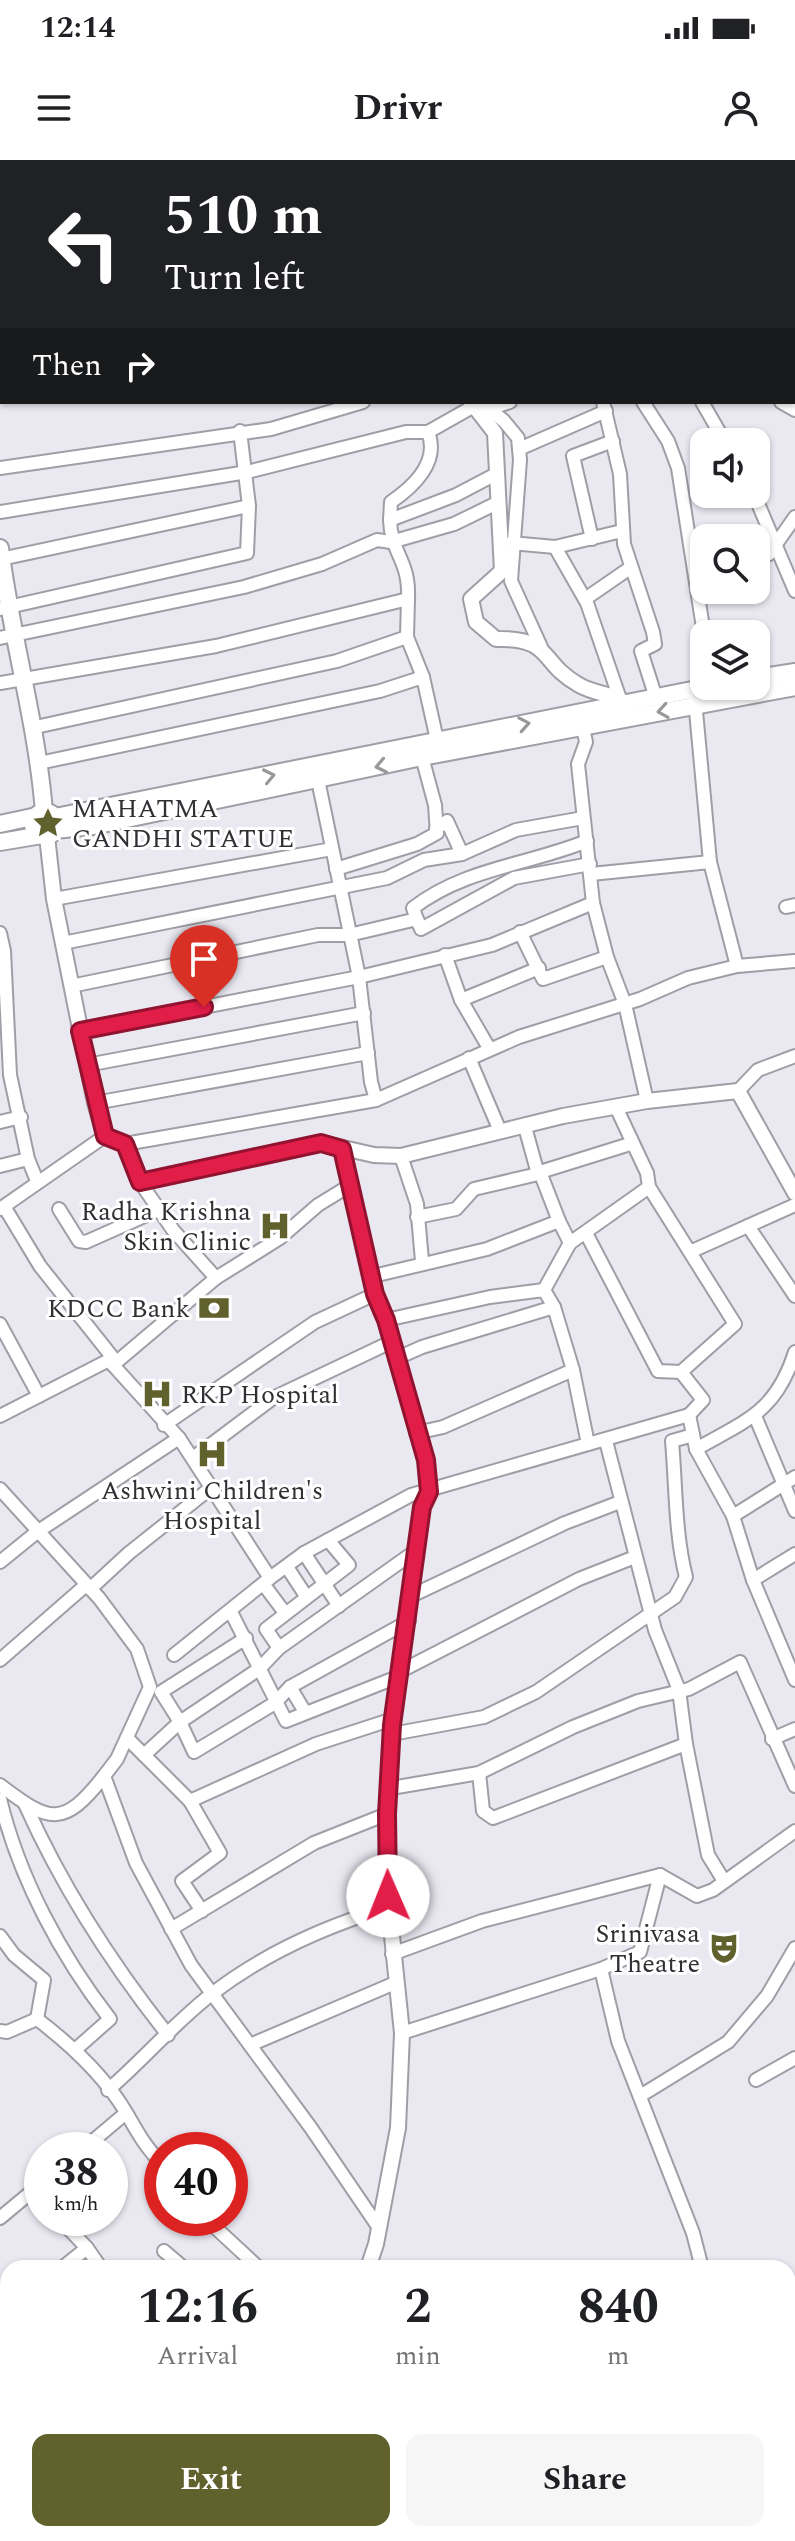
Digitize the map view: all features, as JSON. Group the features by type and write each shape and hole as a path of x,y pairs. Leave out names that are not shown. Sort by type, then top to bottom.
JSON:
{"main road":[{"path":"0,553 7,637 22,679 39,763 47,824"},
{"path":"770,676 795,672"},
{"path":"770,690 795,687"},
{"path":"0,842 47,824 437,740 622,702 656,698 690,700"},
{"path":"0,824 47,824 318,780 422,757 583,728 701,700"}],"street":[{"path":"0,468 240,431 271,429 356,404"},
{"path":"644,404 668,441 678,468 690,528"},
{"path":"703,404 717,428"},
{"path":"0,512 247,472 406,432 428,432 479,405"},
{"path":"479,405 504,421 518,438 511,581 541,647"},
{"path":"479,405 495,433 497,503 503,536 502,571 471,599 476,622 496,639 523,638 541,647 579,685 622,702"},
{"path":"519,449 554,437 605,407 620,474 622,531 630,568 653,632 655,644 641,651 656,698"},
{"path":"4,608 247,553 249,506 240,431"},
{"path":"428,432 430,459 413,487 391,502 390,520 391,542 404,559 409,576 407,637 423,677 437,740"},
{"path":"592,539 573,456 613,441"},
{"path":"390,520 456,495 496,474"},
{"path":"7,637 244,587 322,564 377,540 391,542 454,524 497,503"},
{"path":"0,553 249,506"},
{"path":"761,508 795,591"},
{"path":"770,553 795,517"},
{"path":"503,536 515,546 555,547 622,531"},
{"path":"555,547 585,599 622,702"},
{"path":"585,599 630,568"},
{"path":"0,683 216,646 408,599"},
{"path":"31,728 337,661 407,637"},
{"path":"39,763 270,716 380,691 423,677"},
{"path":"701,700 710,862 737,966"},
{"path":"583,728 586,742 578,764 593,903 607,957 625,1004 647,1101"},
{"path":"336,869 417,844 437,833 435,805 422,757"},
{"path":"318,780 359,977 376,1100"},
{"path":"63,943 387,878 424,860 462,854 516,830 583,818"},
{"path":"436,829 447,821 462,854"},
{"path":"47,824 54,899 95,1103 105,1136"},
{"path":"419,924 413,908 435,891 468,876 554,854 587,841"},
{"path":"54,899 332,849"},
{"path":"71,986 318,935 349,935 419,924 514,878 591,869 710,862"},
{"path":"80,1031 359,977 492,945 593,903"},
{"path":"520,932 543,979 607,957"},
{"path":"0,933 5,1076 21,1117 28,1159 37,1181"},
{"path":"445,955 461,1000 489,1048"},
{"path":"105,1136 125,1144 376,1100 489,1048 625,1004 688,978 737,966 795,961"},
{"path":"461,1000 539,968"},
{"path":"87,1065 364,1013"},
{"path":"95,1103 368,1053"},
{"path":"140,1182 321,1143 342,1149 401,1156 563,1116 647,1101 738,1091 758,1070 795,1056"},
{"path":"469,1058 500,1131"},
{"path":"738,1091 795,1193"},
{"path":"587,1235 658,1371 681,1372 735,1324 649,1187 647,1173 630,1144 616,1107"},
{"path":"0,1122 21,1117"},
{"path":"525,1127 539,1173 570,1243"},
{"path":"105,1136 37,1181 2,1209 40,1266 113,1361 164,1425 179,1438 212,1487 285,1613"},
{"path":"125,1144 140,1182 158,1210 216,1278"},
{"path":"417,1217 456,1209 474,1189 539,1173 630,1144"},
{"path":"342,1149 375,1294 386,1320 426,1460 429,1492 422,1507 393,1726 387,1814 392,1954 402,2033 398,2128 370,2260"},
{"path":"373,1276 420,1267 422,1261 417,1217 401,1156"},
{"path":"0,1166 28,1159"},
{"path":"0,1416 113,1361 216,1278 280,1238 318,1205 349,1186"},
{"path":"544,1290 570,1243 587,1235 649,1187"},
{"path":"59,1209 79,1241 86,1242 158,1210"},
{"path":"692,1251 748,1226 793,1212"},
{"path":"422,1261 487,1249 559,1221"},
{"path":"748,1226 795,1296"},
{"path":"544,1290 554,1307 573,1370 588,1444"},
{"path":"386,1320 544,1290"},
{"path":"164,1425 315,1322 375,1294"},
{"path":"395,1359 422,1347 554,1307"},
{"path":"0,1324 39,1396"},
{"path":"193,1458 273,1398 391,1342"},
{"path":"190,1801 316,1744 393,1726 484,1717 536,1692 651,1615 675,1597 686,1577 677,1543 680,1529 672,1441 694,1442 755,1416 787,1380 795,1352"},
{"path":"416,1433 443,1427 573,1370"},
{"path":"174,1655 304,1553 389,1504 689,1415 703,1400 681,1372"},
{"path":"689,1415 694,1442 733,1516 753,1580 795,1680"},
{"path":"755,1416 790,1479 795,1511"},
{"path":"0,1562 37,1532 179,1438"},
{"path":"606,1441 651,1615 679,1690 686,1744 708,1855 724,1881"},
{"path":"733,1516 790,1479"},
{"path":"0,1660 212,1487"},
{"path":"0,1489 5,1503 88,1587 137,1649 150,1687 127,1738 104,1776 71,1813 55,1817 25,1804 0,1785"},
{"path":"411,1596 565,1523 620,1502"},
{"path":"279,1648 266,1629 349,1565 328,1540"},
{"path":"144,1755 180,1722 259,1669 279,1648 417,1550"},
{"path":"304,1553 339,1606"},
{"path":"753,1580 795,1554"},
{"path":"231,1612 286,1721 400,1673 579,1579 635,1557"},
{"path":"287,1567 306,1596"},
{"path":"246,1638 161,1692 194,1752 275,1703 290,1687 409,1621"},
{"path":"391,1788 479,1773 595,1718 689,1689 740,1662 795,1786"},
{"path":"290,1687 305,1712"},
{"path":"772,1739 795,1729"},
{"path":"127,1738 190,1801 202,1828 220,1853 182,1881 202,1911"},
{"path":"479,1773 483,1811 493,1818 686,1744"},
{"path":"104,1776 136,1863 171,1929 212,1993 379,2228"},
{"path":"0,1799 9,1836 50,1927 82,1983 110,2019 76,2049"},
{"path":"25,1804 71,1897 121,1976 168,2035"},
{"path":"171,1929 314,1843 387,1814"},
{"path":"392,1954 482,1921 660,1875 697,1896 724,1881 795,1831"},
{"path":"402,2033 601,1969 640,1952 660,1875"},
{"path":"108,2090 212,1993 286,1947 336,1924 389,1907"},
{"path":"0,1936 14,1955 44,1980 37,2019"},
{"path":"640,2096 728,2042 767,1996 793,1953"},
{"path":"601,1969 618,2041 693,2233 700,2260"},
{"path":"250,2045 395,1983"},
{"path":"37,2019 76,2049 126,2113 144,2145"},
{"path":"0,2031 7,2032 37,2019"},
{"path":"756,2080 795,2058"},
{"path":"103,2132 126,2113"},
{"path":"0,2218 24,2198"},
{"path":"76,2236 95,2260"},
{"path":"224,2236 250,2260"},
{"path":"72,2260 87,2248"},
{"path":"164,2251 175,2260"}],"place":[{"name":"MAHATMA GANDHI STATUE","path":"48,823"},
{"name":"Radha Krishna Skin Clinic","path":"275,1226"},
{"name":"KDCC Bank","path":"214,1308"},
{"name":"RKP Hospital","path":"157,1394"},
{"name":"Ashwini Children's Hospital","path":"212,1454"},
{"name":"Srinivasa Theatre","path":"724,1948"}],"route":[{"path":"204,1007 80,1031 105,1136 125,1144 140,1182 321,1143 342,1149 375,1294 386,1320 426,1460 429,1492 422,1507 409,1621 392,1725 391,1788 387,1814 388,1896"}]}
